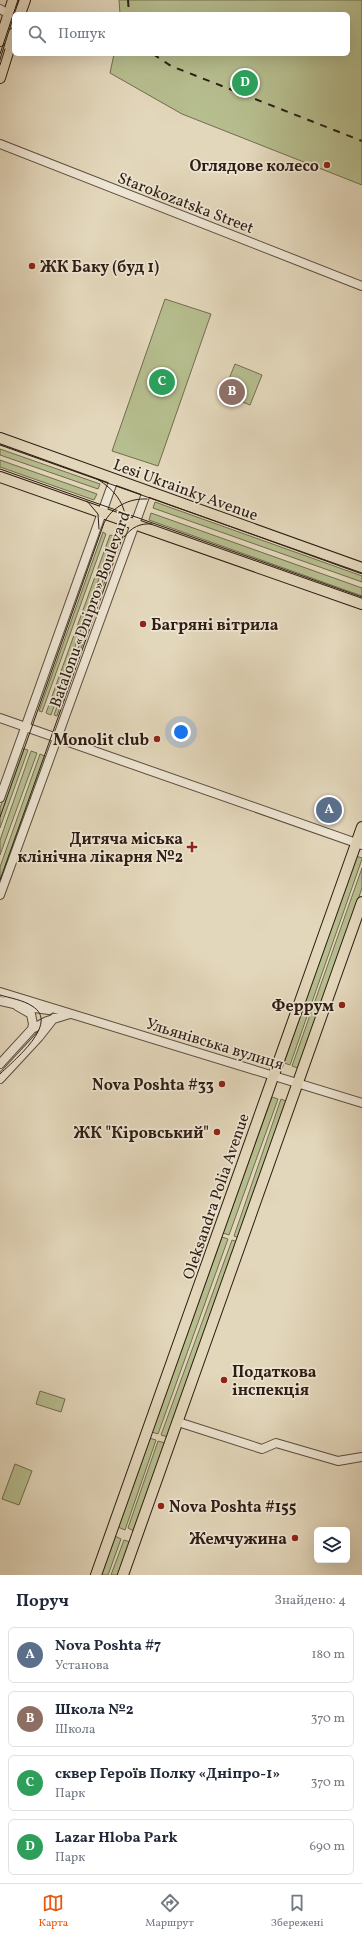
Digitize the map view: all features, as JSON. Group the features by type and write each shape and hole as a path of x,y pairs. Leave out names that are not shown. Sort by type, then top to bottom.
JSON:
{"main road":[{"path":"0,41 13,0"},
{"path":"21,12 25,0"},
{"path":"0,78 12,39"},
{"name":"Lesi Ukrainky Avenue","path":"0,438 362,568"},
{"path":"0,476 362,604"},
{"name":"Oleksandra Polia Avenue","path":"96,1575 273,1075 359,844 362,827"},
{"path":"123,1575 362,902"}],"street":[{"name":"Starokozatska Street","path":"0,144 362,286"},
{"name":"Batalonu «Dnipro» Boulevard","path":"0,798 114,479"},
{"name":"Batalonu «Dnipro» Boulevard","path":"0,895 147,491"},
{"path":"0,718 359,844"},
{"name":"Ульянівська вулиця","path":"0,992 362,1103"},
{"name":"Ульянівська вулиця","path":"0,1000 17,1006 60,1010"},
{"path":"17,1006 31,1014 33,1024 32,1029"},
{"path":"0,1064 32,1029 54,1018 70,1014"},
{"path":"0,1079 39,1037 54,1018"},
{"path":"178,1422 262,1449 276,1444 338,1461 362,1457"}],"green space":[{"path":"119,0 362,0 362,185 182,114 110,73 114,56 350,56 350,12 120,12"},
{"path":"165,299 211,314 158,466 112,451"},
{"path":"235,364 262,375 250,405 223,394"},
{"path":"0,449 100,484 98,489 0,455"},
{"path":"0,460 97,494 94,500 0,467"},
{"path":"155,502 362,576 362,582 153,508"},
{"path":"151,513 362,588 362,596 149,520"},
{"path":"103,532 106,534 42,712 39,711"},
{"path":"110,535 114,536 51,715 46,713"},
{"path":"118,538 120,539 57,716 54,715"},
{"path":"21,748 28,750 0,828 0,808"},
{"path":"31,751 37,753 0,855 0,840"},
{"path":"40,754 47,757 0,888 0,867"},
{"path":"356,856 362,859 290,1065 284,1063"},
{"path":"362,868 362,888 298,1068 292,1066"},
{"path":"272,1097 278,1099 229,1235 223,1233"},
{"path":"281,1099 286,1101 239,1238 234,1236"},
{"path":"222,1237 228,1239 158,1434 152,1432"},
{"path":"232,1240 238,1242 168,1437 161,1435"},
{"path":"40,1391 65,1399 61,1412 36,1404"},
{"path":"149,1438 156,1440 125,1530 118,1527"},
{"path":"158,1441 165,1443 134,1531 128,1528"},
{"path":"15,1464 32,1471 19,1505 2,1499"},
{"path":"115,1536 121,1539 108,1575 101,1575"},
{"path":"124,1540 130,1542 118,1575 111,1575"}],"tram line":[{"path":"14,12 18,0"},
{"path":"0,54 12,18"},
{"path":"0,65 5,49"},
{"path":"0,445 362,573"},
{"path":"0,469 362,597"},
{"path":"0,880 125,530 125,514 120,500 104,483 97,479"},
{"path":"0,817 104,523 107,517 116,508 134,500 147,499"},
{"path":"87,501 98,514 99,529"},
{"path":"124,537 136,526 152,524"},
{"path":"0,995 32,1006 39,1013 41,1022 38,1032 32,1042 0,1074"}],"railway":[{"path":"128,0 129,12"},
{"path":"156,56 171,66 362,141"}],"place":[{"name":"Lazar Hloba Park","path":"245,83"},
{"name":"Оглядове колесо","path":"327,165"},
{"name":"ЖК Баку (буд 1)","path":"32,266"},
{"name":"сквер Героїв Полку «Дніпро-1»","path":"162,382"},
{"name":"Школа №2","path":"232,392"},
{"name":"Багряні вітрила","path":"143,624"},
{"name":"Monolit club","path":"157,739"},
{"name":"Nova Poshta #7","path":"329,810"},
{"name":"Дитяча міська клінічна лікарня №2","path":"192,847"},
{"name":"Феррум","path":"342,1005"},
{"name":"Nova Poshta #33","path":"222,1084"},
{"name":"ЖК \"Кіровський\"","path":"217,1132"},
{"name":"Податкова інспекція","path":"224,1380"},
{"name":"Nova Poshta #155","path":"161,1506"},
{"name":"Жемчужина","path":"295,1538"}]}
